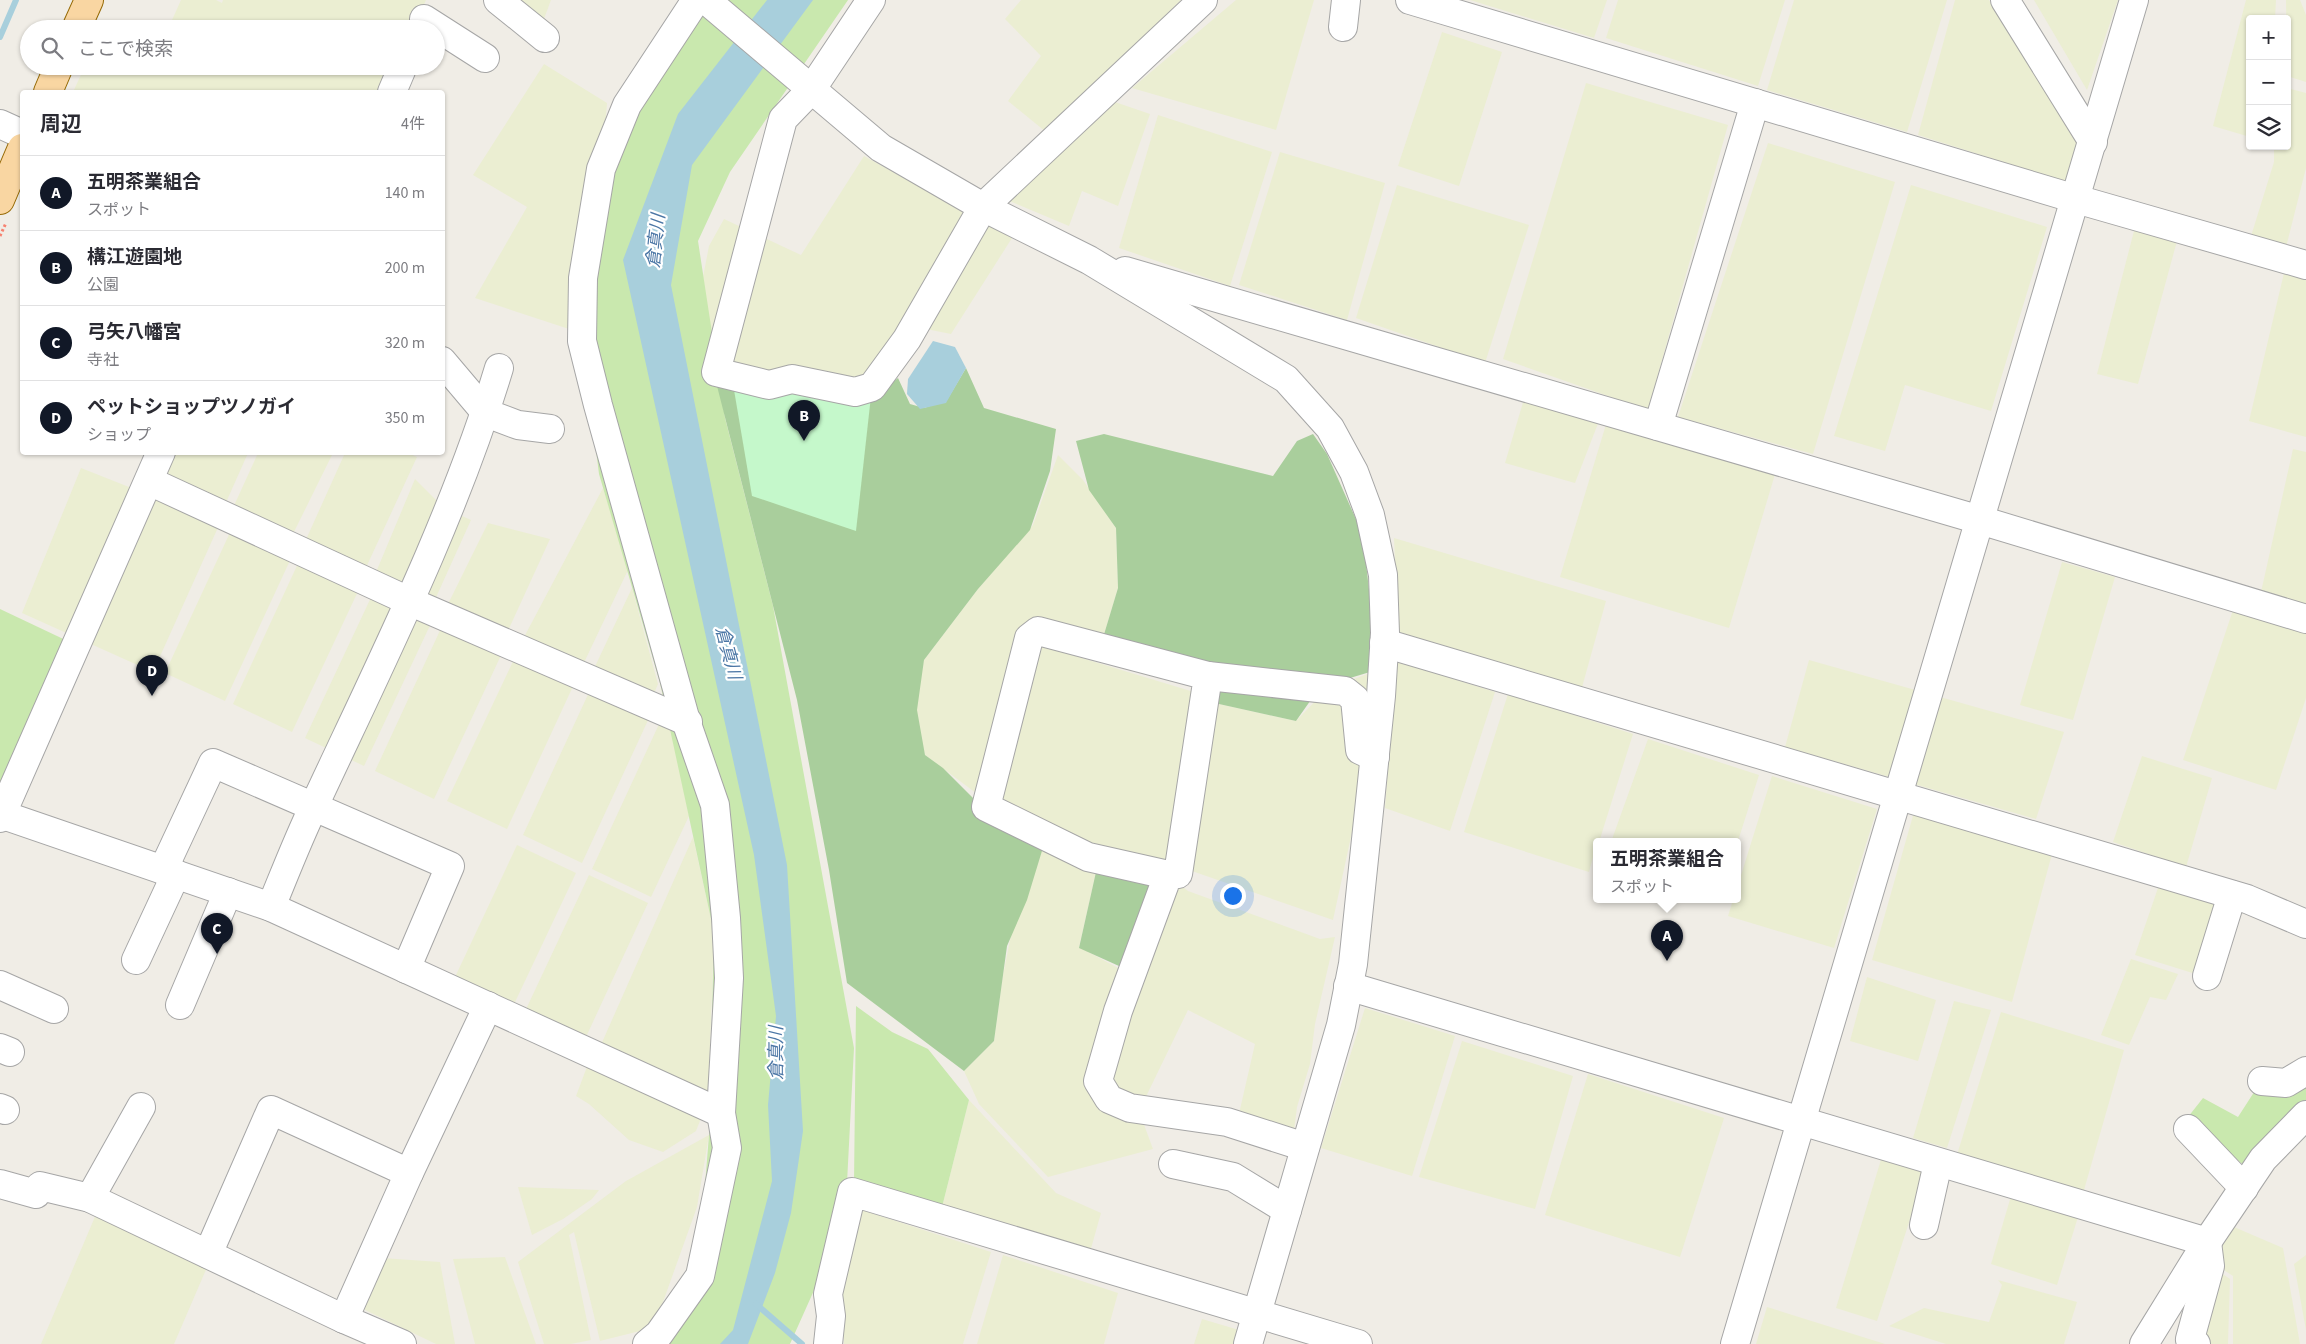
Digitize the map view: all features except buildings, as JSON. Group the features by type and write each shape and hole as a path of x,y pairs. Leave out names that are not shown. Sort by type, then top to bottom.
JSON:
{"main road":[{"path":"80,20 89,0"},
{"path":"49,90 55,75"},
{"path":"0,200 20,153"}],"street":[{"path":"498,0 545,38"},
{"path":"871,0 805,85 783,119 716,372 768,385 792,379 855,392 872,387 907,340 983,207 1203,0"},
{"path":"1343,27 1346,0"},
{"path":"1410,0 2076,200 2306,265"},
{"path":"2005,0 2093,142"},
{"path":"1735,1344 2134,0"},
{"path":"647,1344 659,1334 700,1276 727,1148 721,1113 729,978 721,860 715,805 687,721 598,405 582,341 583,278 601,169 626,105 704,1 880,148 983,207 1089,260 1286,379 1330,428 1354,472 1370,515 1383,575 1384,643 1375,757 1353,964 1341,1025 1248,1344"},
{"path":"445,29 486,58"},
{"path":"393,90 399,75"},
{"path":"1658,426 1755,103"},
{"path":"0,124 20,133"},
{"path":"1089,260 1980,520 2306,619"},
{"path":"445,365 486,413 518,425 550,429"},
{"path":"271,906 313,807 411,602 486,413 499,368"},
{"path":"161,455 0,815 271,906 721,1113"},
{"path":"149,481 411,602 687,721"},
{"path":"1208,676 1178,874 1168,875 1088,857 986,807 1029,638 1038,631 1208,676 1345,691 1355,699 1360,750 1375,757"},
{"path":"1384,643 2247,899 2306,924"},
{"path":"136,960 213,764 450,866 406,969"},
{"path":"1168,875 1118,1011 1098,1081 1109,1098 1130,1108 1227,1122 1305,1147"},
{"path":"180,1005 228,892"},
{"path":"2207,976 2232,895"},
{"path":"0,986 54,1009"},
{"path":"1348,986 2208,1242"},
{"path":"344,1319 409,1173 488,1006"},
{"path":"2262,1080 2286,1083 2306,1071"},
{"path":"90,1198 141,1107"},
{"path":"208,1254 271,1110 409,1173"},
{"path":"2144,1344 2263,1159 2306,1115"},
{"path":"2188,1129 2244,1188"},
{"path":"1924,1225 1938,1163"},
{"path":"1173,1164 1233,1177 1287,1210"},
{"path":"0,1184 36,1194 40,1186 90,1198 344,1319 402,1344"},
{"path":"828,1344 831,1316 828,1294 852,1192 1358,1344"},
{"path":"2192,1342 2210,1266 2208,1242"}],"green space":[{"path":"181,0 216,0 222,3 223,0 426,0 417,20 172,20"},
{"path":"511,0 551,0 541,27"},
{"path":"709,0 848,0 730,172 698,241 725,418 773,606 854,1048 845,1221 790,1344 666,1344 701,1235 709,1135 714,933 660,683 599,474 576,291 602,166"},
{"path":"1021,0 1181,0 1046,132 1008,101 1041,56 1005,19"},
{"path":"1236,0 1314,0 1276,130 1132,88"},
{"path":"1470,0 1607,0 1594,38"},
{"path":"1618,0 1785,0 1758,86 1606,38"},
{"path":"1794,0 1947,0 1907,132 1767,90"},
{"path":"1955,0 1989,0 2080,143 2069,183 1918,135"},
{"path":"2034,0 2118,0 2087,90"},
{"path":"2246,0 2276,0 2275,15 2246,15 2246,136 2213,126"},
{"path":"2286,0 2300,0 2306,15 2306,82 2291,77 2291,15 2286,15"},
{"path":"1442,32 1502,52 1459,186 1398,166"},
{"path":"544,64 607,103 602,166 575,331 475,298 527,207 473,175"},
{"path":"81,75 392,75 386,90 74,90"},
{"path":"1586,83 1728,125 1648,410 1503,359"},
{"path":"2291,89 2306,93 2306,168 2283,259 2247,249 2274,162 2274,150 2291,150"},
{"path":"1112,101 1150,114 1118,206 1082,191 1069,226 1007,200"},
{"path":"1158,115 1272,152 1230,286 1119,248"},
{"path":"1768,143 1895,182 1813,454 1678,417"},
{"path":"1280,152 1385,183 1347,320 1239,285"},
{"path":"864,156 1012,238 951,334 916,327 872,387 716,372 703,277 709,246 724,219 801,255"},
{"path":"1397,185 1529,225 1485,363 1356,318"},
{"path":"1911,185 2047,227 1991,411 1905,385 1885,451 1834,436"},
{"path":"2135,227 2177,241 2138,384 2097,374"},
{"path":"2284,273 2306,279 2306,437 2249,421"},
{"path":"966,368 984,408 1056,429 1050,471 1030,530 978,589 924,660 917,710 925,755 943,768 986,811 1045,841 1027,900 1007,946 994,1041 964,1071 847,983 829,870 797,700 716,382 869,401 898,378 910,404 924,408 947,400"},
{"path":"733,384 872,387 856,531 752,496"},
{"path":"1524,399 1599,421 1575,483 1505,463"},
{"path":"1607,421 1776,471 1729,628 1560,577"},
{"path":"1104,434 1273,476 1297,441 1313,434 1327,454 1363,535 1373,627 1380,669 1320,687 1296,721 1210,702 1209,691 1099,651 1118,588 1116,528 1089,490 1076,441"},
{"path":"2293,449 2306,452 2306,606 2261,592"},
{"path":"175,455 247,455 224,507 164,479"},
{"path":"257,455 332,455 291,538 232,510"},
{"path":"344,455 412,455 417,457 364,572 304,544"},
{"path":"1058,455 1083,480 1116,528 1118,588 1099,651 1025,634 980,796 925,755 913,712 924,660 978,589 1033,525"},
{"path":"81,468 220,523 153,672 22,613"},
{"path":"415,479 444,508 471,520 433,604 374,577"},
{"path":"603,488 628,570 581,669 522,641"},
{"path":"488,523 550,539 506,635 446,608"},
{"path":"233,526 293,554 225,701 165,673"},
{"path":"1394,538 1606,601 1581,691 1398,634"},
{"path":"301,557 361,585 292,732 233,704"},
{"path":"2062,562 2115,577 2073,720 2020,705"},
{"path":"632,588 658,684 650,703 591,675"},
{"path":"374,591 433,619 364,766 305,738"},
{"path":"0,609 76,645 0,814"},
{"path":"2233,610 2306,631 2306,698 2276,790 2183,760"},
{"path":"443,624 503,651 434,799 375,771"},
{"path":"1042,646 1194,692 1172,868 1095,853 995,811"},
{"path":"516,655 575,682 507,829 447,801"},
{"path":"1809,660 2064,732 2036,819 1785,747"},
{"path":"1396,661 1495,692 1450,831 1385,808"},
{"path":"1380,669 1371,744 1333,920 1189,870 1210,702 1296,721 1326,690"},
{"path":"591,688 650,716 582,863 523,835"},
{"path":"1508,694 1633,734 1600,838 1593,838 1593,857 1589,872 1464,832"},
{"path":"660,722 671,727 689,816 651,897 592,869"},
{"path":"1648,739 1759,775 1739,838 1612,838"},
{"path":"2142,756 2212,778 2186,867 2113,842"},
{"path":"1772,776 1877,809 1834,948 1728,916 1732,903 1741,903 1741,875"},
{"path":"1914,812 2052,854 2012,1002 1872,960"},
{"path":"693,837 714,933 708,1107 596,1056"},
{"path":"1045,841 1098,863 1079,947 1120,969 1168,875 1188,891 1320,939 1335,937 1315,1024 1310,1064 1297,1107 1294,1130 1238,1118 1255,1044 1188,1010 1139,1111 1153,1149 1048,1177 979,1104 964,1071 994,1041 1003,975 1011,935"},
{"path":"517,845 576,873 507,1019 448,992"},
{"path":"1098,863 1163,880 1130,960 1119,966 1079,948"},
{"path":"589,875 648,903 580,1050 520,1022"},
{"path":"2159,885 2224,904 2202,976 2135,955"},
{"path":"2131,959 2178,974 2166,1000 2150,997 2129,1045 2101,1035"},
{"path":"1867,977 1936,1000 1918,1061 1850,1041"},
{"path":"1954,1001 1991,1010 1947,1148 1913,1138"},
{"path":"856,1006 892,1032 928,1049 969,1100 942,1207 854,1183"},
{"path":"1365,1008 1455,1036 1412,1176 1321,1148"},
{"path":"2001,1012 2124,1050 2082,1197 1956,1158"},
{"path":"1462,1041 1573,1076 1535,1209 1419,1177"},
{"path":"588,1064 703,1113 696,1131 663,1152 629,1140 589,1104 576,1096"},
{"path":"2306,1073 2306,1107 2248,1169 2188,1117 2203,1098 2238,1117 2258,1086"},
{"path":"1588,1074 1724,1118 1680,1257 1545,1215"},
{"path":"969,1100 1056,1193 1101,1213 1090,1252 942,1207"},
{"path":"709,1135 697,1207 663,1302 648,1329 600,1341 574,1232 569,1235 591,1340 571,1344 544,1344 518,1262 626,1181"},
{"path":"1883,1153 1927,1167 1877,1321 1836,1308"},
{"path":"518,1187 599,1190 592,1199 563,1219 532,1235"},
{"path":"2011,1196 2078,1217 2057,1285 1991,1264"},
{"path":"859,1209 991,1252 963,1344 844,1344 842,1294"},
{"path":"97,1212 208,1265 174,1344 41,1344"},
{"path":"2227,1224 2283,1248 2300,1344 2233,1344 2233,1276 2213,1263"},
{"path":"1003,1255 1118,1293 1104,1344 977,1344"},
{"path":"2306,1255 2306,1330 2294,1264"},
{"path":"505,1257 536,1344 475,1344 453,1259"},
{"path":"382,1258 440,1262 455,1344 436,1344 363,1309"},
{"path":"2215,1269 2230,1279 2228,1344 2203,1344"},
{"path":"1998,1280 2077,1302 2064,1344 1946,1344 1889,1326 1924,1308 1989,1322 2002,1285"},
{"path":"1767,1307 1885,1344 1756,1344"},
{"path":"1202,1319 1239,1330 1235,1344 1194,1344"}],"water":[{"name":"倉真川","path":"767,0 813,0 692,165 671,285 787,865 803,1131 791,1213 775,1273 748,1344 720,1344 733,1330 772,1181 768,1105 776,1016 754,855 623,260 678,114"},
{"path":"933,341 955,347 966,368 946,403 920,409 907,394 908,379"}],"waterway":[{"path":"0,37 16,0"},
{"path":"756,1304 802,1344"}],"place":[{"name":"構江遊園地","path":"804,441"},
{"name":"ペットショップツノガイ","path":"152,696"},
{"name":"弓矢八幡宮","path":"217,954"},
{"name":"五明茶業組合","path":"1667,961"}]}
